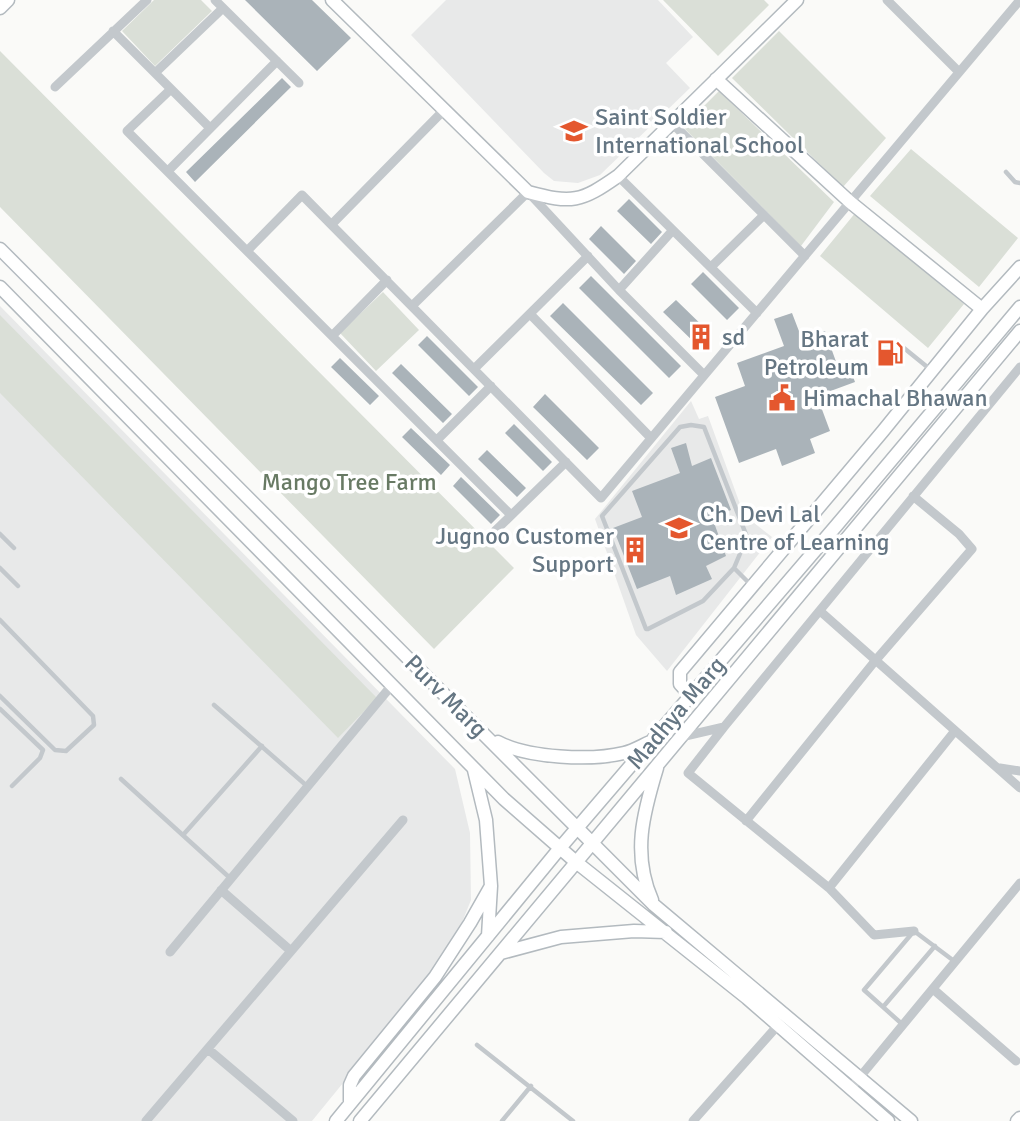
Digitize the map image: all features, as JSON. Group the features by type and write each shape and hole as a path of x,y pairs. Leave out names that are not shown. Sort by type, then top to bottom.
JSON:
{"main road":[{"path":"0,8 8,0"},
{"path":"332,0 528,192 553,199 581,198 618,176 797,0"},
{"path":"716,79 850,202 982,309"},
{"name":"Purv Marg","path":"0,249 653,905 782,1021 850,1089 888,1121"},
{"path":"690,695 680,684 680,672 1020,267"},
{"name":"Purv Marg","path":"2,290 504,799 576,862 782,1021 860,1077 911,1121"},
{"name":"Madhya Marg","path":"336,1121 560,848 1020,307"},
{"name":"Madhya Marg","path":"360,1121 659,761 1019,336"},
{"path":"485,735 513,750 534,755 626,753 653,740"},
{"path":"653,905 642,863 640,836 647,799 659,761"},
{"path":"474,768 486,820 491,886 488,936"},
{"path":"350,1104 354,1076 435,977 491,886"},
{"path":"500,953 561,937 634,931 666,932"}],"street":[{"path":"55,88 147,0"},
{"path":"215,0 299,83"},
{"path":"887,0 959,72"},
{"path":"248,250 302,195 601,498 1020,0"},
{"path":"155,73 223,8"},
{"path":"113,32 210,128"},
{"path":"168,171 277,61"},
{"path":"171,89 127,131 511,515"},
{"path":"332,225 445,109"},
{"path":"673,124 805,256"},
{"path":"618,176 757,313"},
{"path":"412,306 528,192 704,375"},
{"path":"711,267 764,215"},
{"path":"620,290 673,230"},
{"path":"474,369 588,256"},
{"path":"332,335 387,280"},
{"path":"530,314 651,438"},
{"path":"914,930 874,935 829,888 688,773 1020,368"},
{"path":"437,440 491,386"},
{"path":"495,531 566,462"},
{"path":"746,821 875,661 972,549 960,534 914,496"},
{"path":"820,611 1020,788"},
{"path":"170,952 392,685"},
{"path":"681,737 724,727"},
{"path":"829,888 954,732"},
{"path":"1000,768 1020,771"},
{"path":"146,1121 403,820"},
{"path":"850,1089 1020,883"},
{"path":"221,891 291,951"},
{"path":"933,989 1016,1061"},
{"path":"696,1120 782,1021"},
{"path":"208,1049 293,1121"}],"lane":[{"path":"1006,172 1015,182 1020,183"},
{"path":"898,344 932,371"},
{"path":"680,427 704,427 747,537 734,568 703,601 646,629 602,516 680,427"},
{"path":"0,534 14,548"},
{"path":"0,568 18,586"},
{"path":"734,568 752,585"},
{"path":"0,620 93,716 94,725 66,751 55,750 0,696"},
{"path":"214,705 307,786"},
{"path":"0,709 43,750 40,758 12,786"},
{"path":"183,835 262,746"},
{"path":"121,779 231,878"},
{"path":"903,1025 864,990 914,930 956,961"},
{"path":"883,1007 935,946"},
{"path":"477,1045 573,1121"},
{"path":"502,1121 531,1086"}],"shaded area":[{"name":"Saint Soldier International School","path":"446,0 658,0 693,37 666,63 690,88 600,175 578,183 554,181 411,35"},
{"path":"0,306 455,769 470,833 471,900 450,952 312,1121 0,1121"},
{"name":"Ch. Devi Lal Centre of Learning","path":"691,401 699,419 708,416 744,515 772,537 667,671 636,635 595,519"}],"green space":[{"path":"154,0 201,0 212,11 155,66 122,31"},
{"path":"663,0 764,0 769,5 718,56"},
{"path":"779,31 886,138 843,187 732,78"},
{"name":"Mango Tree Farm","path":"0,51 514,568 434,649 0,207"},
{"path":"719,91 834,202 801,246 683,127"},
{"path":"911,149 1018,238 979,287 870,196"},
{"path":"856,212 964,304 928,348 820,256"},
{"path":"383,292 419,330 376,371 340,333"},
{"name":"Mango Tree Farm","path":"0,315 377,698 338,738 0,393"}],"building":[{"path":"245,0 312,0 351,38 317,71"},
{"path":"282,78 291,87 195,182 186,172"},
{"path":"629,199 662,232 651,244 617,211"},
{"path":"601,226 636,261 624,274 589,239"},
{"path":"703,272 739,308 727,320 691,284"},
{"path":"591,276 681,366 669,378 579,288"},
{"path":"676,300 712,335 700,348 663,312"},
{"path":"563,303 653,393 641,405 550,316"},
{"path":"792,313 802,339 825,331 839,370 849,366 855,382 817,396 830,431 810,439 815,453 782,466 776,449 739,463 715,397 745,386 737,363 784,346 774,319"},
{"path":"427,336 478,387 469,396 418,345"},
{"path":"340,358 379,396 370,405 331,367"},
{"path":"401,364 452,414 443,423 392,373"},
{"path":"545,394 599,448 587,460 533,407"},
{"path":"514,424 552,462 543,471 505,433"},
{"path":"411,428 450,465 441,475 402,437"},
{"path":"686,443 692,466 711,458 731,510 712,517 726,556 706,566 712,579 676,595 670,576 637,589 613,528 642,517 632,491 680,473 671,448"},
{"path":"487,450 526,488 517,497 478,459"},
{"path":"461,477 500,515 491,524 453,486"}],"place":[{"name":"Saint Soldier International School","path":"574,131"},
{"name":"sd","path":"701,337"},
{"name":"Bharat Petroleum","path":"890,353"},
{"name":"Himachal Bhawan","path":"782,398"},
{"name":"Ch. Devi Lal Centre of Learning","path":"679,528"},
{"name":"Jugnoo Customer Support","path":"635,550"}]}
